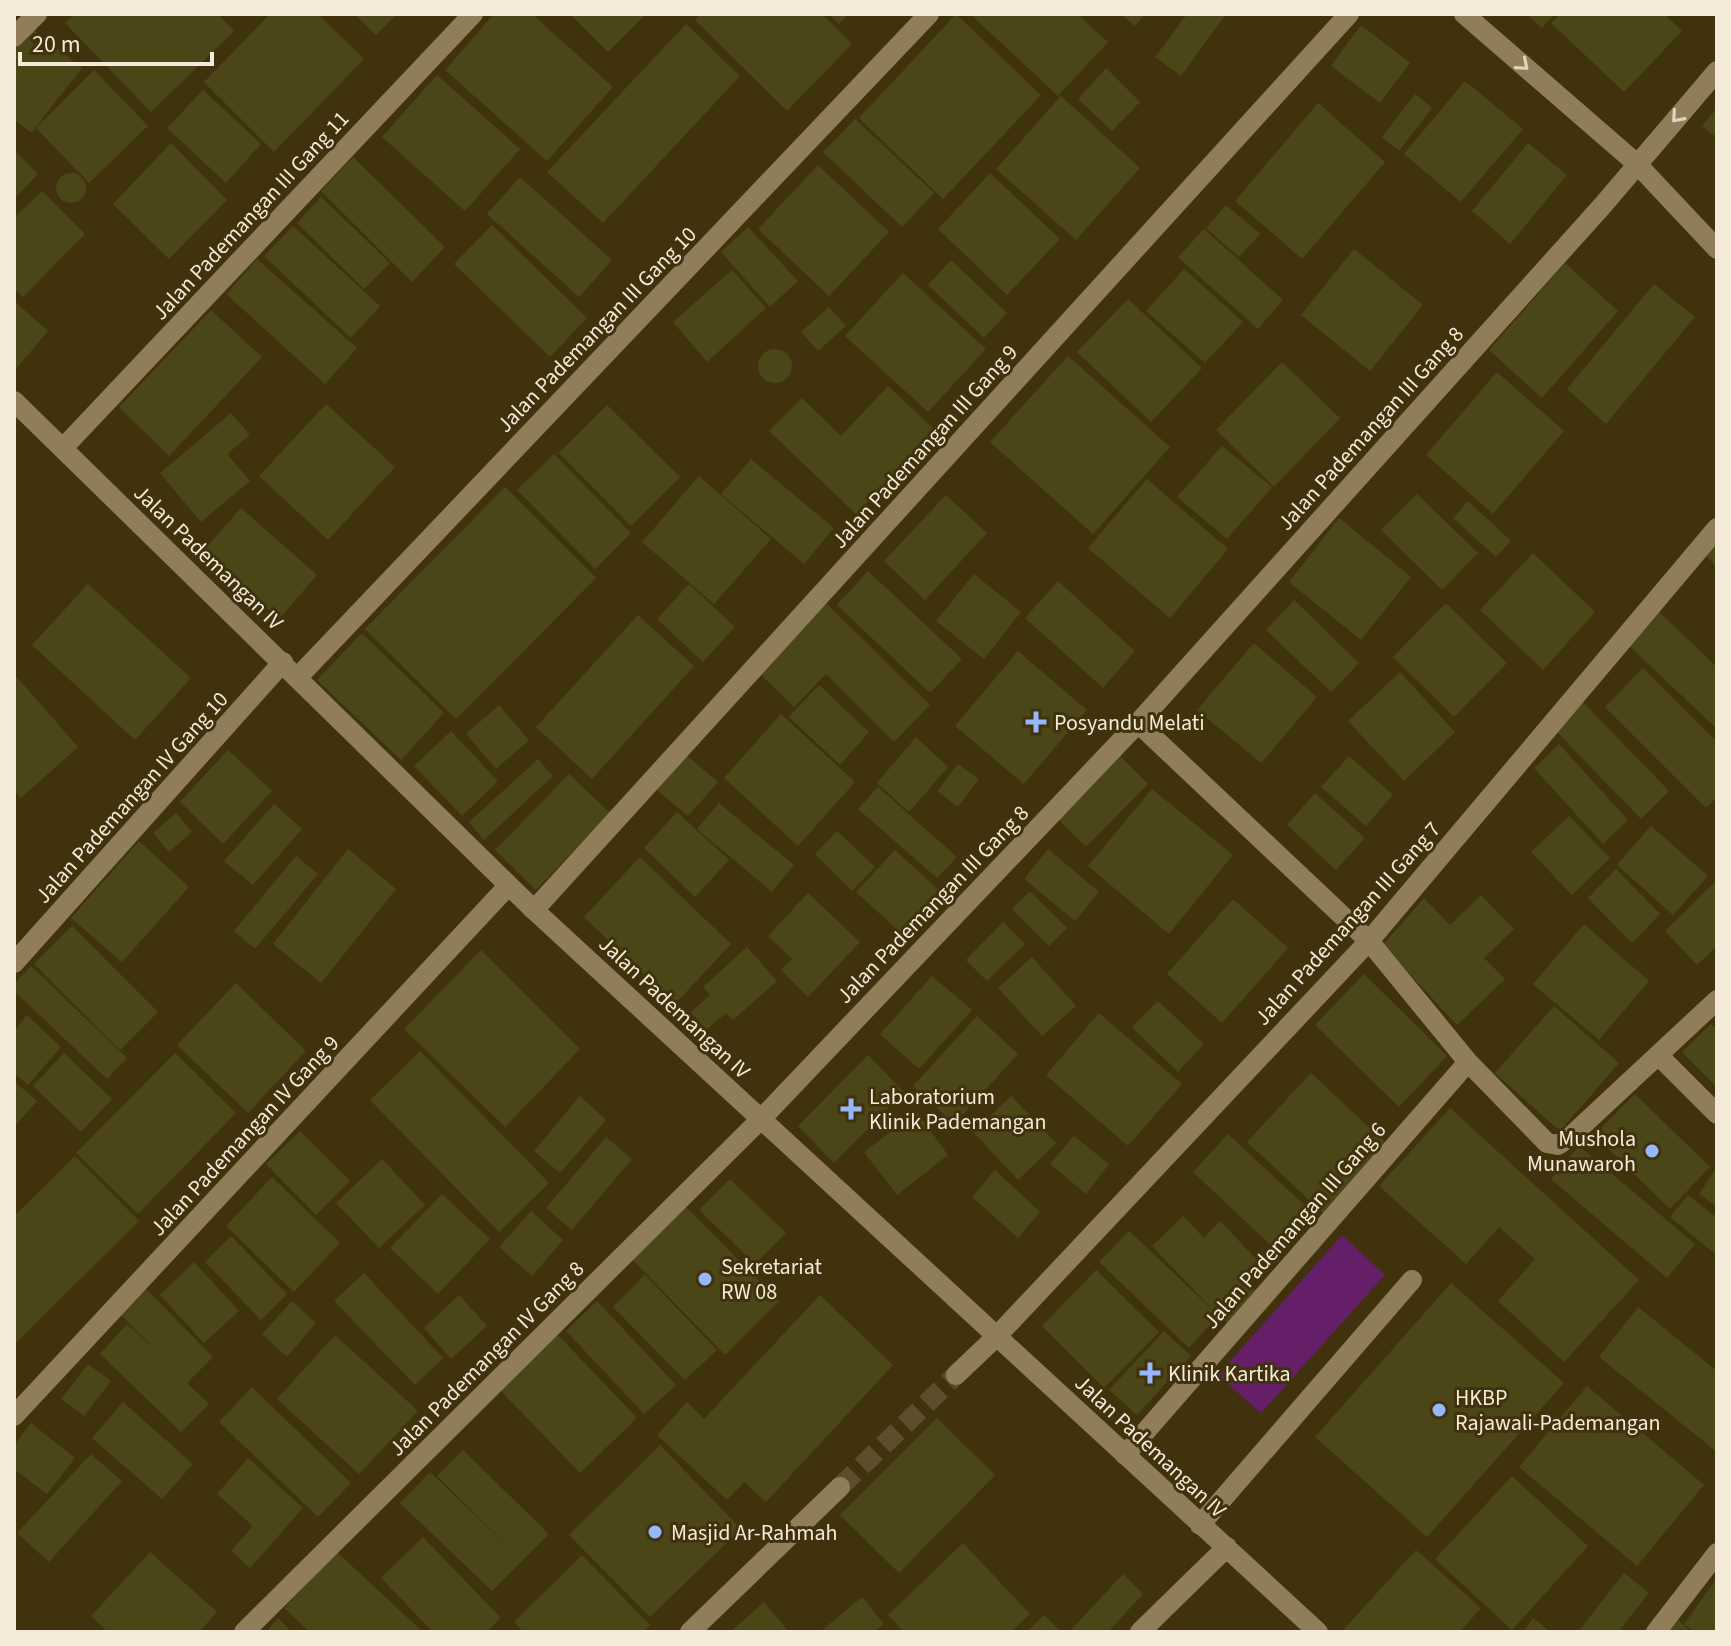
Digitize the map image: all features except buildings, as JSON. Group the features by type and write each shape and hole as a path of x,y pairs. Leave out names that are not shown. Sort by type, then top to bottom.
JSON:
{"street":[{"path":"14,37 37,14"},
{"name":"Jalan Pademangan III Gang 11","path":"63,448 473,14"},
{"name":"Jalan Pademangan III Gang 10","path":"298,677 929,14"},
{"name":"Jalan Pademangan III Gang 9","path":"534,910 1349,14"},
{"path":"1464,14 1637,164 1717,249"},
{"name":"Jalan Pademangan III Gang 8","path":"761,1119 1138,723 1717,71"},
{"name":"Jalan Pademangan IV","path":"14,401 508,886 1318,1632"},
{"name":"Jalan Pademangan III Gang 7","path":"956,1375 997,1336 1369,941 1717,528"},
{"name":"Jalan Pademangan IV Gang 10","path":"14,963 283,662"},
{"path":"1138,723 1369,941 1468,1062 1547,1143 1558,1145 1717,1000"},
{"name":"Jalan Pademangan IV Gang 9","path":"14,1416 508,886"},
{"path":"1658,1055 1717,1114"},
{"name":"Jalan Pademangan III Gang 6","path":"1125,1455 1468,1062"},
{"name":"Jalan Pademangan IV Gang 8","path":"244,1632 761,1119"},
{"path":"1200,1525 1412,1280"},
{"path":"690,1632 840,1487"},
{"path":"1140,1632 1227,1547"},
{"path":"1656,1632 1717,1553"}],"shaded area":[{"path":"1342,1235 1385,1275 1261,1413 1218,1375"}],"tunnel":[{"path":"840,1487 956,1375"}],"place":[{"name":"Posyandu Melati","path":"1036,722"},
{"name":"Laboratorium Klinik Pademangan","path":"851,1109"},
{"name":"Mushola Munawaroh","path":"1652,1151"},
{"name":"Sekretariat RW 08","path":"705,1279"},
{"name":"Klinik Kartika","path":"1150,1373"},
{"name":"HKBP Rajawali-Pademangan","path":"1439,1410"},
{"name":"Masjid Ar-Rahmah","path":"655,1532"}]}
